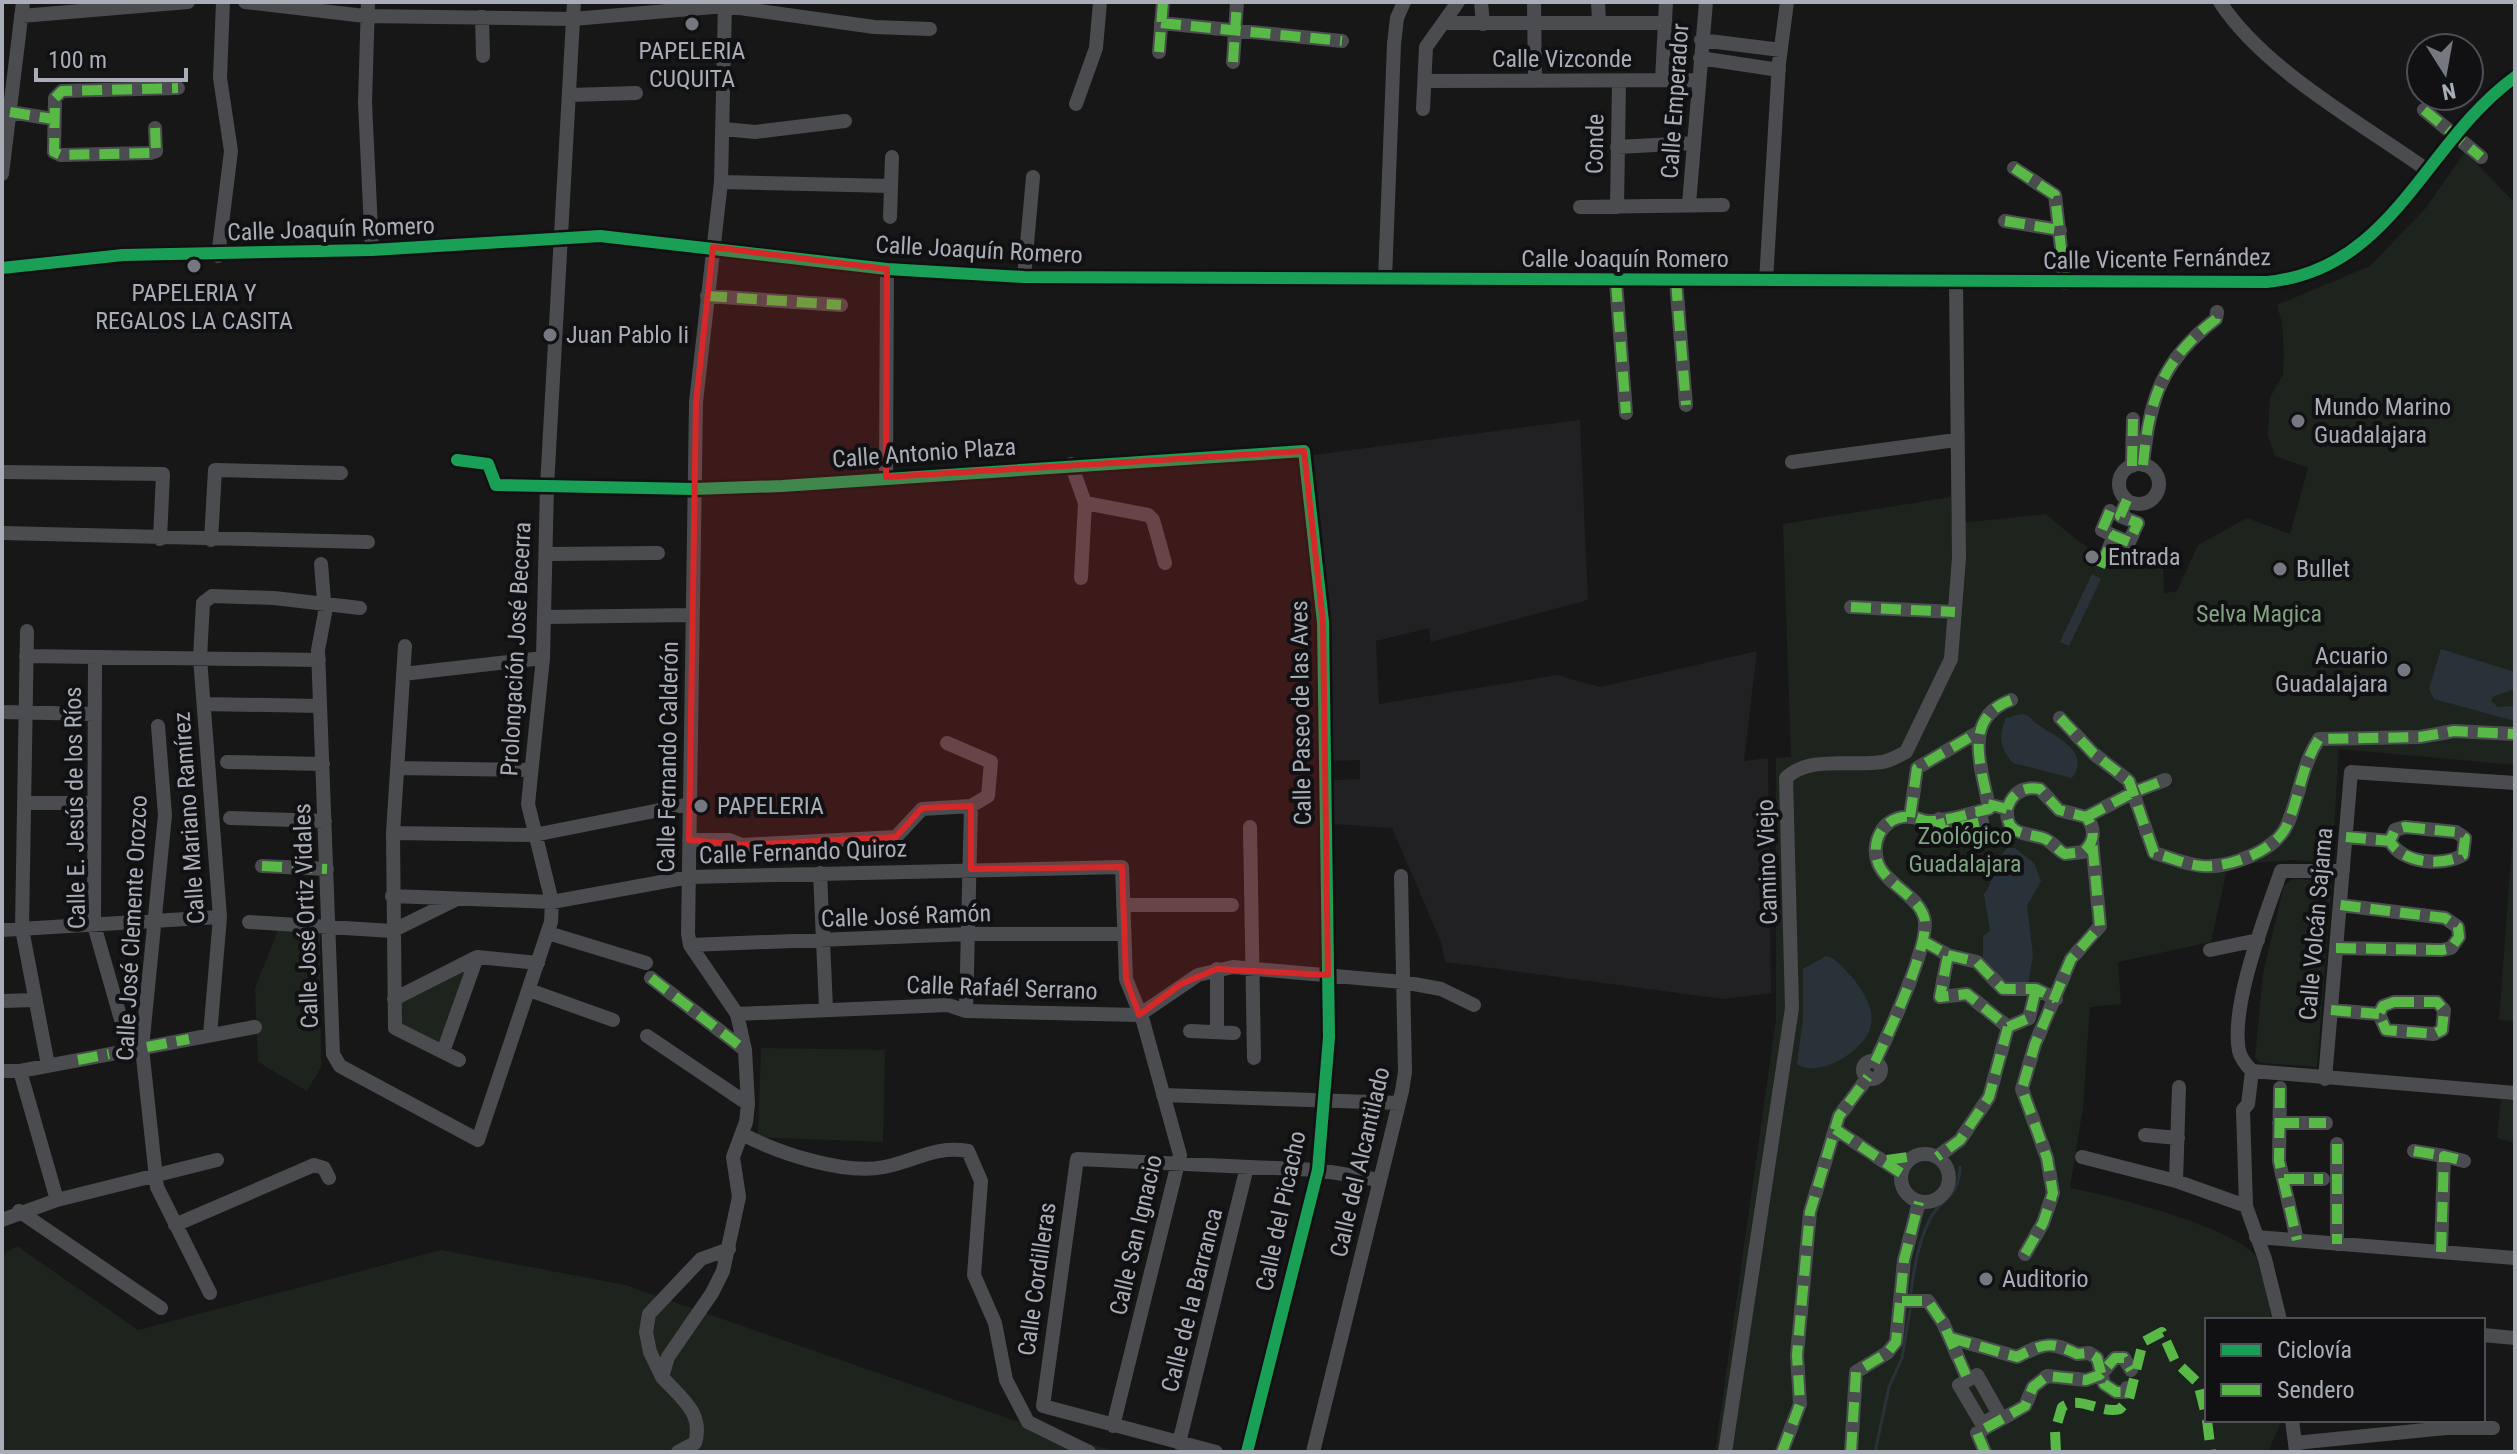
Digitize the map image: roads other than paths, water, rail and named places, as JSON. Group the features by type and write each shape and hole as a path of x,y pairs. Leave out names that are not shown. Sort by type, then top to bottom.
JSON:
{"street":[{"path":"2,174 22,9 188,2"},
{"path":"218,256 231,151 220,78 223,2"},
{"path":"245,2 482,17 573,19 725,4 874,27 930,29"},
{"name":"Prolongación José Becerra","path":"478,1140 548,933 552,902 528,804 543,658 547,486 574,2"},
{"path":"1076,104 1096,48 1100,2"},
{"path":"1159,52 1163,2"},
{"path":"1233,62 1237,2"},
{"path":"1385,279 1394,44 1397,18 1404,2"},
{"path":"1423,109 1426,47 1458,2"},
{"path":"1481,2 1483,24"},
{"path":"1534,2 1535,81"},
{"path":"1598,2 1599,21"},
{"path":"1662,80 1666,2"},
{"name":"Calle Emperador","path":"1689,204 1706,2"},
{"path":"1766,281 1779,70 1787,2"},
{"path":"2220,2 2237,28 2263,53 2427,170"},
{"name":"Calle Fernando Calderón","path":"690,945 696,402 721,182 725,4"},
{"path":"366,9 365,103 372,250"},
{"path":"482,17 483,56"},
{"path":"1161,23 1236,33 1342,41"},
{"path":"1443,23 1666,23"},
{"path":"1701,40 1781,50"},
{"path":"1750,65 1752,46"},
{"path":"1700,58 1779,70"},
{"name":"Calle Vicente Fernández","path":"1956,282 2230,283 2298,277 2327,266 2366,241 2388,221 2469,119 2515,77"},
{"name":"Calle Vizconde","path":"1425,81 1698,80"},
{"name":"Conde","path":"1617,207 1619,82"},
{"path":"155,128 156,151 150,153 61,155 54,152 52,144 55,98 62,91 178,88"},
{"path":"570,95 636,93"},
{"path":"10,112 53,119"},
{"path":"2426,112 2481,157"},
{"path":"724,129 755,132 845,121"},
{"path":"1617,147 1694,143"},
{"path":"890,217 892,157"},
{"path":"2014,168 2055,195 2065,283"},
{"path":"1024,277 1033,177"},
{"path":"721,182 891,186"},
{"path":"1580,207 1723,205"},
{"path":"2005,221 2060,230"},
{"name":"Calle Joaquín Romero","path":"2,268 123,255 218,256 372,250 600,236 887,269 1024,277 1956,282"},
{"path":"886,477 887,269"},
{"path":"1676,281 1686,405"},
{"path":"1616,282 1626,413"},
{"name":"Camino Viejo","path":"1725,1452 1792,1008 1786,778 1794,769 1810,765 1884,762 1906,752 1951,659 1959,558 1956,282"},
{"path":"707,296 841,305"},
{"path":"2127,500 2119,481 2137,465 2140,421 2170,364 2216,319 2217,312"},
{"path":"1792,462 1956,440"},
{"name":"Calle Antonio Plaza","path":"457,460 488,464 496,485 694,489 782,486 1071,464 1304,451"},
{"name":"Calle Paseo de las Aves","path":"1304,451 1323,622 1328,975"},
{"path":"1071,464 1085,503 1081,578"},
{"path":"2110,511 2138,523 2129,542 2102,530 2110,511 2127,500 2142,504 2157,494 2158,476 2137,465"},
{"path":"211,540 215,470 341,473"},
{"path":"2,472 163,474 160,539"},
{"path":"1085,503 1148,515 1153,520 1165,563"},
{"path":"2,533 368,542"},
{"path":"2104,560 2114,536"},
{"path":"546,554 658,553"},
{"name":"Calle José Ortiz Vidales","path":"321,564 324,606 319,660 320,706 335,1061 478,1140"},
{"name":"Calle Mariano Ramírez","path":"210,1035 220,917 200,658 200,620 206,598 274,598 324,606"},
{"path":"324,606 360,608"},
{"path":"1851,607 1955,612"},
{"path":"545,617 692,615"},
{"path":"27,631 22,929 48,1065"},
{"path":"405,646 393,833 395,1028 459,1060"},
{"path":"26,656 319,660"},
{"name":"Calle E. Jesús de los Ríos","path":"95,657 94,925 139,1049"},
{"path":"403,674 543,658"},
{"path":"1910,817 1917,768 1977,733 2000,704 2011,700"},
{"path":"204,704 320,706"},
{"path":"2,712 95,714"},
{"path":"2060,718 2094,754 2129,781 2154,853 2203,866 2238,860 2271,844 2279,836 2287,827 2307,757 2319,739 2420,737 2454,731 2515,734"},
{"name":"Calle José Clemente Orozco","path":"158,726 165,815 156,921 139,1049 155,1177 175,1225 210,1293"},
{"path":"1977,733 1976,748 1983,766 1984,808"},
{"path":"689,840 729,840 742,845 896,837 922,809 971,806 988,796 991,762 947,743"},
{"path":"227,762 323,764"},
{"path":"397,768 531,770"},
{"name":"Calle Volcán Sajama","path":"2325,1079 2351,772 2515,783"},
{"path":"2092,840 2083,852 2065,854 2044,838 2022,836 2014,831 2008,822 2007,809 2016,793 2034,788 2047,793 2059,810 2086,817 2165,780"},
{"path":"24,803 94,803"},
{"path":"393,833 534,835 690,804"},
{"path":"966,1011 971,806"},
{"path":"1782,1452 1800,1404 1797,1355 1810,1212 1839,1116 1868,1077 1880,1073 1875,1062 1896,1017 1923,941 1925,918 1876,860 1874,843 1881,829 1895,820 1910,817 1927,822 1984,808 2007,809"},
{"path":"2025,1254 2043,1223 2053,1193 2050,1168 2022,1089 2035,1044 2071,959 2100,926 2093,828 2086,817"},
{"path":"230,818 325,821"},
{"path":"1250,827 1254,1058"},
{"path":"2405,827 2456,832 2465,838 2465,848 2463,855 2454,860 2432,860 2404,857 2395,852 2390,841 2395,830 2405,827"},
{"path":"2346,837 2390,841"},
{"path":"262,866 327,869"},
{"name":"Calle Fernando Quiroz","path":"392,896 552,902 689,877 1122,867"},
{"name":"Calle San Ignacio","path":"1113,1426 1180,1155 1126,979 1122,867"},
{"name":"Calle Volcán Sajama","path":"2246,1206 2243,1110 2247,1071 2238,1039 2243,995 2258,940 2281,871 2343,871"},
{"path":"820,873 826,1008"},
{"name":"Calle del Alcantilado","path":"1313,1452 1405,1072 1401,876"},
{"path":"249,922 392,931 458,898"},
{"path":"1123,905 1232,905"},
{"path":"2336,948 2442,950 2451,948 2459,937 2458,927 2445,918 2340,905"},
{"path":"2,930 220,917"},
{"path":"548,933 646,963"},
{"name":"Calle José Ramón","path":"690,945 968,934 1124,934"},
{"path":"2210,950 2258,940"},
{"path":"1923,941 1948,955 1977,962 2003,989 2036,989 2056,999"},
{"path":"662,1377 668,1357 712,1293 729,1249 739,1197 733,1157 748,1104 745,1050 737,1014 690,945"},
{"path":"1948,955 1940,997 1967,994 2008,1027"},
{"path":"394,999 477,957 538,963"},
{"path":"443,1052 477,957"},
{"path":"1139,1015 1181,984 1217,969 1252,967 1403,982 1441,989 1474,1005"},
{"path":"1217,969 1217,1032"},
{"name":"Calle del Picacho","path":"1247,1452 1318,1170 1325,1101 1328,975"},
{"path":"651,978 745,1050"},
{"path":"2008,1027 2029,1018 2036,989"},
{"path":"529,990 613,1020"},
{"path":"2,1001 35,1000"},
{"name":"Calle Rafaél Serrano","path":"737,1014 948,1005 966,1011 1139,1015"},
{"path":"2331,1010 2379,1014"},
{"path":"2,1071 20,1071 255,1027"},
{"path":"1887,1160 1937,1157 1960,1140 1989,1097 2008,1027"},
{"path":"1190,1031 1234,1033"},
{"path":"647,1036 748,1104"},
{"path":"20,1071 57,1200"},
{"path":"2247,1071 2515,1093"},
{"path":"2176,1181 2179,1087"},
{"path":"2280,1088 2279,1161 2297,1240"},
{"path":"1163,1095 1399,1103"},
{"path":"2279,1123 2326,1123"},
{"path":"1835,1129 1887,1160 1901,1173 1906,1194 1919,1202 1935,1200 1946,1190 1948,1168 1937,1157"},
{"path":"742,1134 773,1150 843,1167 883,1168 946,1147 968,1151 981,1181 974,1275 995,1323 1006,1380 1028,1422 1089,1452"},
{"path":"2145,1135 2178,1138"},
{"path":"2337,1144 2337,1244"},
{"path":"2414,1151 2464,1161"},
{"path":"1901,1173 1915,1156"},
{"path":"2441,1252 2444,1156"},
{"path":"2082,1157 2176,1181 2246,1206 2279,1318"},
{"name":"Calle Cordilleras","path":"1113,1426 1043,1406 1077,1159 1178,1161"},
{"path":"2,1220 19,1211 57,1200 217,1160"},
{"path":"1178,1161 1318,1170 1380,1180"},
{"path":"175,1225 314,1165 324,1168 329,1178"},
{"name":"Calle de la Barranca","path":"1179,1443 1247,1167"},
{"path":"2284,1179 2323,1179"},
{"path":"1851,1452 1856,1372 1887,1353 1896,1342 1904,1260 1919,1202"},
{"path":"19,1211 161,1308"},
{"path":"2256,1237 2515,1258"},
{"path":"678,1452 695,1443 699,1430 695,1413 662,1377 650,1352 646,1332 649,1314 701,1259 729,1249"},
{"path":"1902,1301 1928,1301 1951,1338 1968,1380 1959,1385 1982,1424 1992,1422"},
{"path":"2485,1335 2515,1338"},
{"path":"1951,1338 2017,1357 2041,1345 2089,1353 2097,1358 2104,1384 2116,1392 2125,1392 2127,1388"},
{"path":"1985,1452 1977,1433 2025,1406 2033,1387 2047,1376 2086,1380 2100,1375 2115,1358 2124,1358 2130,1363 2131,1370"},
{"path":"2292,1422 2295,1447 2446,1428 2493,1428"},
{"path":"1113,1426 1216,1452"}],"waterway":[{"path":"1911,1292 1926,1227 1957,1185 1960,1167"},
{"path":"1875,1452 1889,1387 1902,1358 1910,1310"}],"place":[{"name":"PAPELERIA CUQUITA","path":"692,24"},
{"name":"PAPELERIA Y REGALOS LA CASITA","path":"194,266"},
{"name":"Juan Pablo Ii","path":"550,335"},
{"name":"Mundo Marino Guadalajara","path":"2298,421"},
{"name":"Entrada","path":"2092,557"},
{"name":"Bullet","path":"2280,569"},
{"name":"Acuario Guadalajara","path":"2404,670"},
{"name":"PAPELERIA","path":"701,806"},
{"name":"Auditorio","path":"1986,1279"}],"park label":[{"name":"Selva Magica","path":"2259,614"},
{"name":"Zoológico Guadalajara","path":"1965,850"}]}
